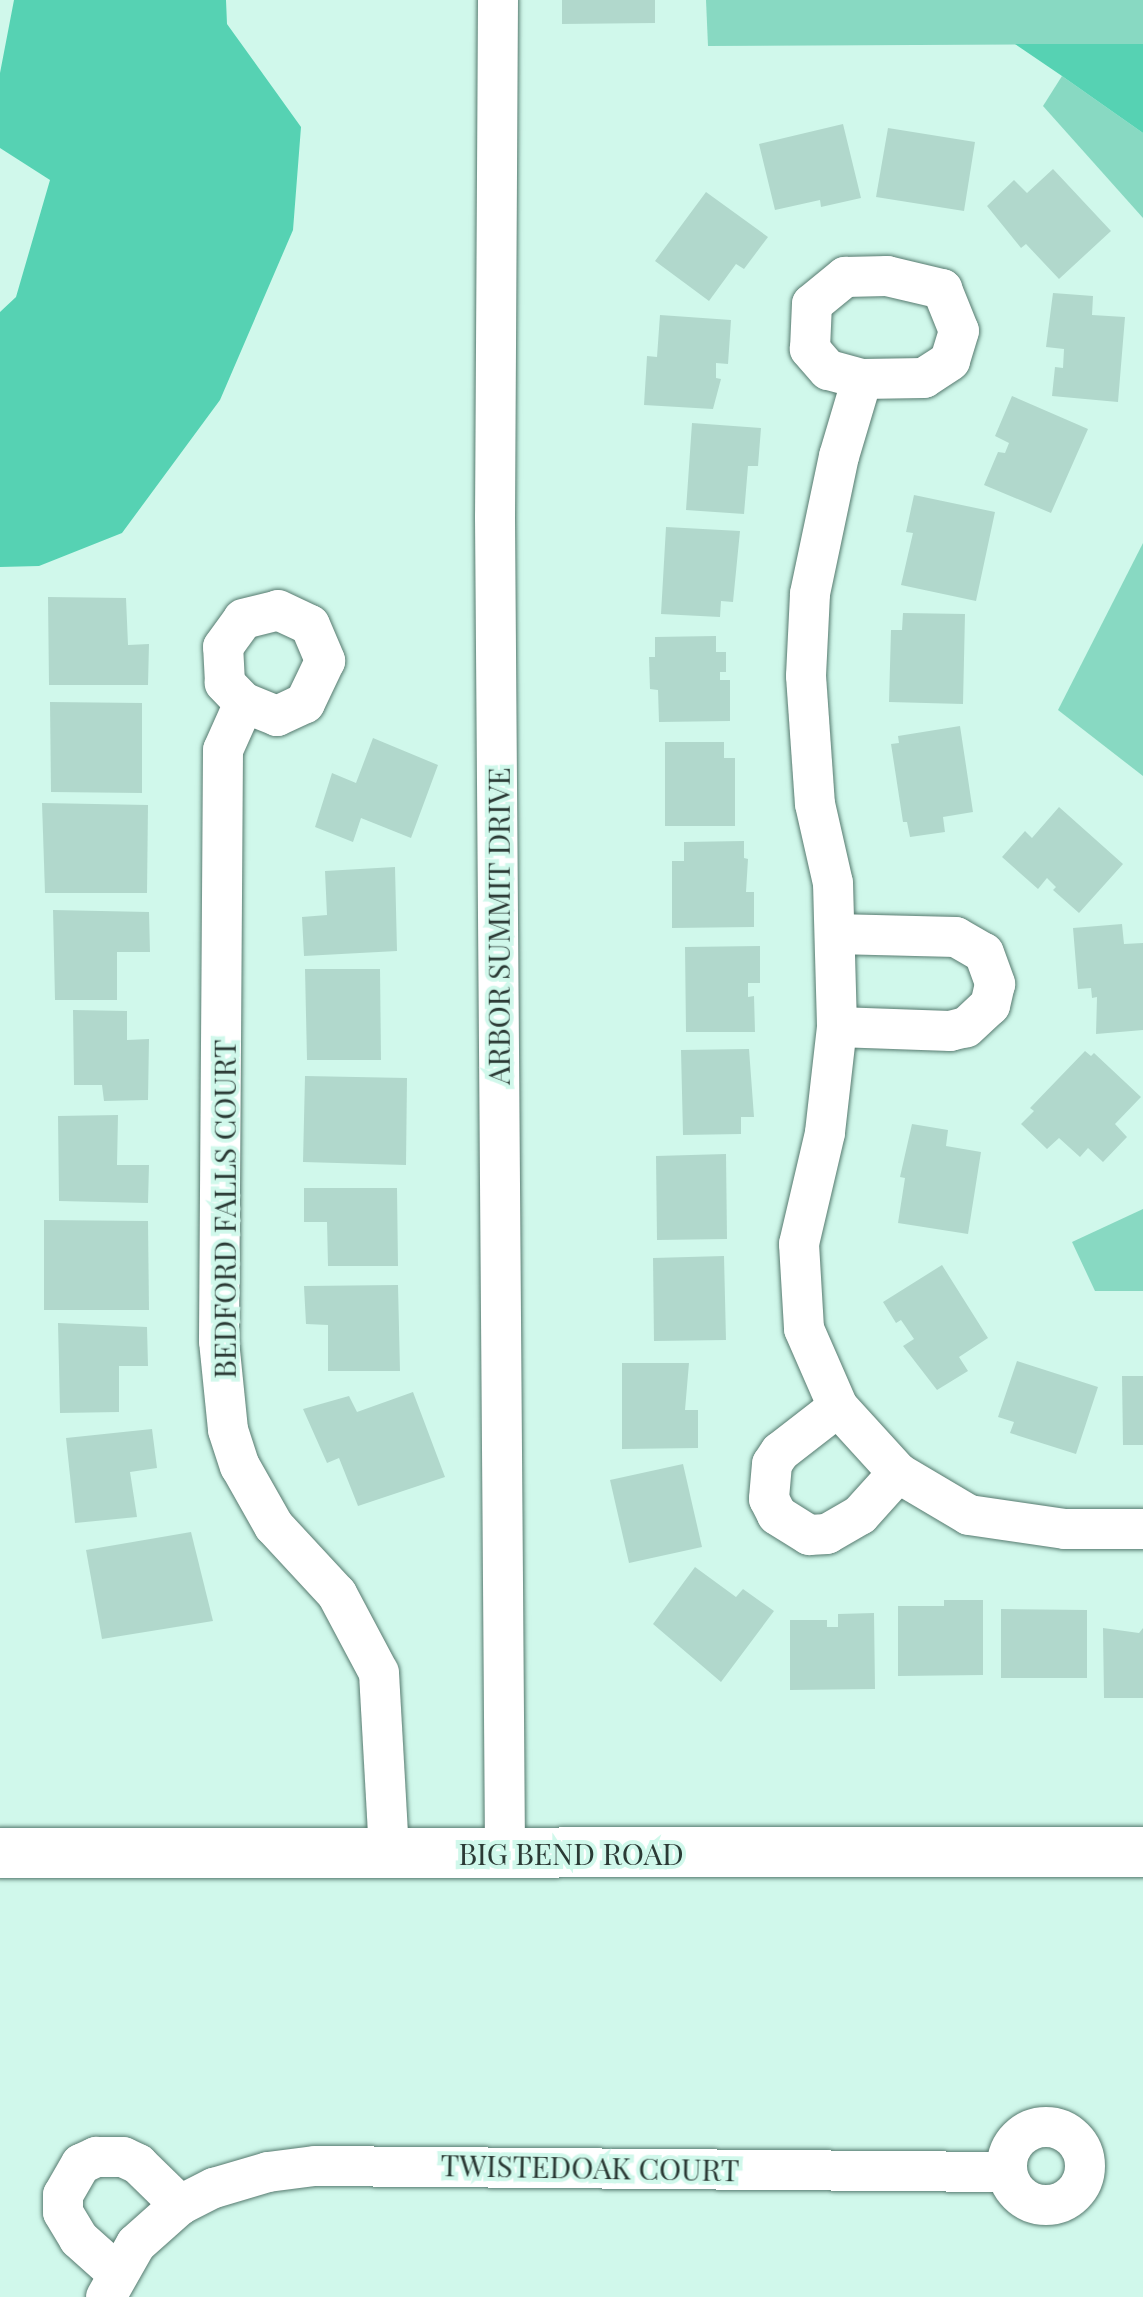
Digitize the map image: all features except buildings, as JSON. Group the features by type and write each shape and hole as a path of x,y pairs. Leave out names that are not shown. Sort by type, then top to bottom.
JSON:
{"main road":[{"name":"BIG BEND ROAD","path":"0,1854 1143,1852"}],"street":[{"name":"ARBOR SUMMIT DRIVE","path":"498,0 496,517 505,1852"},
{"path":"862,379 839,456 810,594 806,676 815,804 833,883 837,1027 824,1134 799,1244 804,1329 838,1407 898,1473 970,1515 1065,1529 1143,1529"},
{"name":"BEDFORD FALLS COURT","path":"244,703 223,750 219,1340 228,1430 240,1466 274,1526 337,1594 379,1673 389,1854"},
{"path":"835,934 956,937 984,953 995,984 990,1005 966,1027 837,1027"},
{"path":"838,1407 780,1452 772,1464 769,1499 777,1515 808,1534 827,1534 860,1515 898,1473"},
{"name":"TWISTEDOAK COURT","path":"180,2206 138,2164 123,2156 96,2157 81,2164 63,2194 63,2212 111,2285 155,2223 180,2206 232,2182 315,2166 1007,2172"}],"green space":[{"path":"14,0 226,0 227,24 301,127 293,230 220,400 122,533 39,566 0,567 0,312 16,297 50,180 0,148 0,73"},
{"path":"706,0 1143,0 1143,44 708,46"},
{"path":"1015,44 1143,44 1143,133 1062,76"},
{"path":"1062,76 1143,133 1143,218 1043,106"},
{"path":"1143,543 1143,776 1058,710"},
{"path":"1143,1209 1143,1291 1095,1291 1072,1242"}]}
